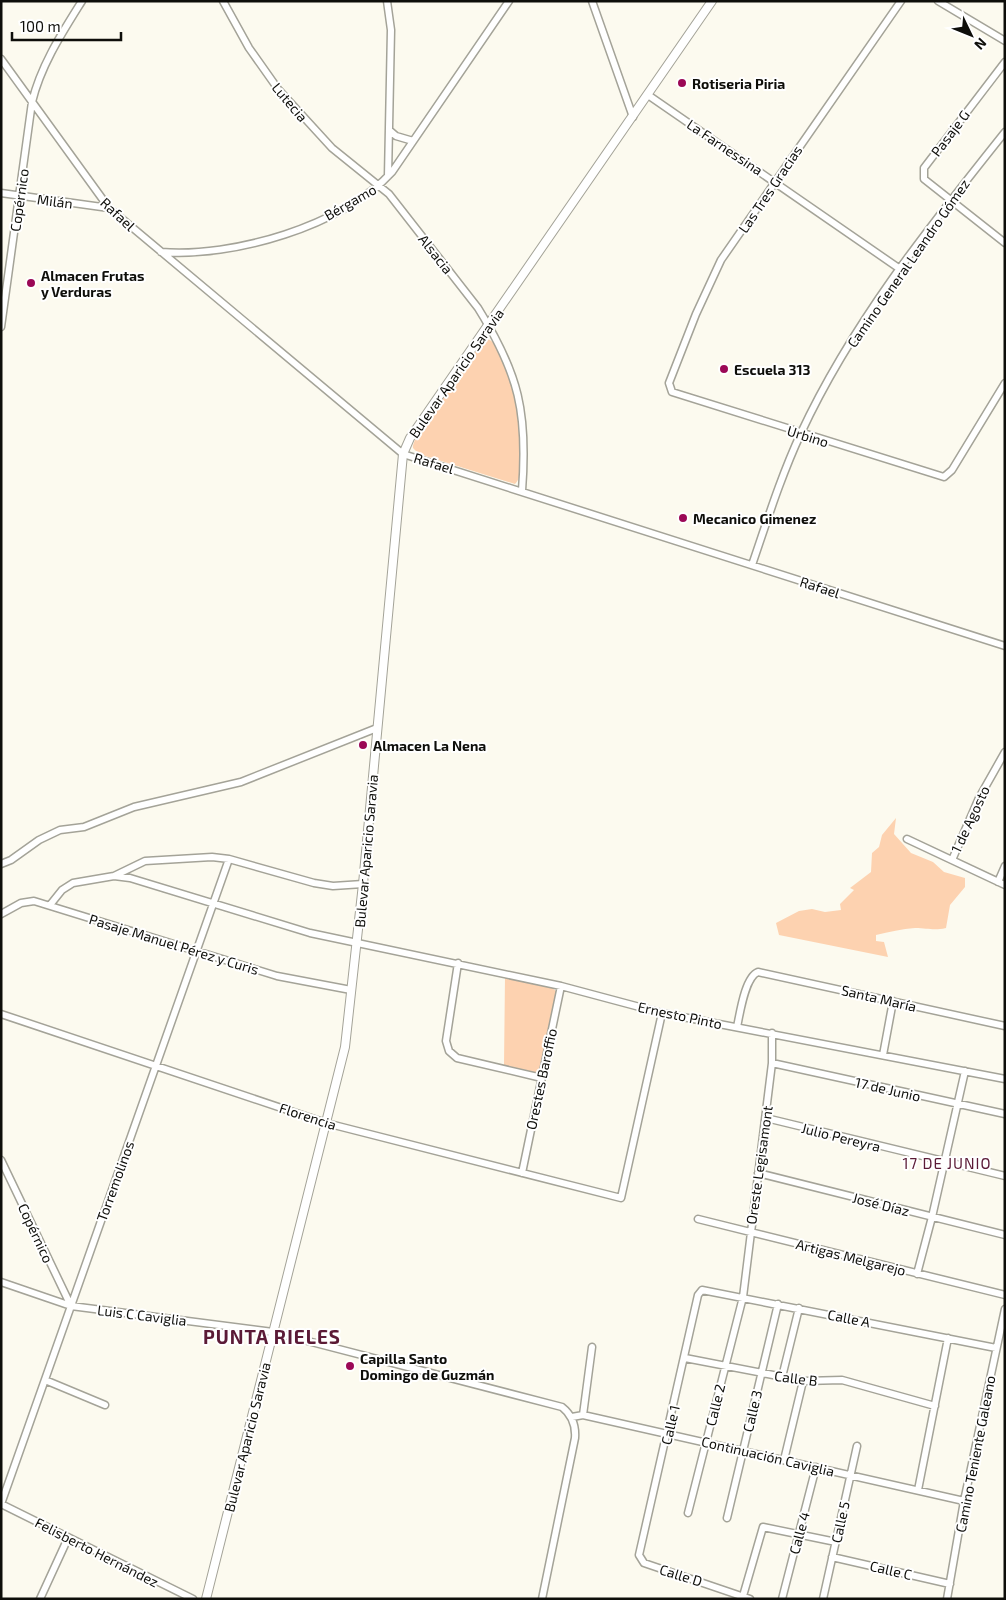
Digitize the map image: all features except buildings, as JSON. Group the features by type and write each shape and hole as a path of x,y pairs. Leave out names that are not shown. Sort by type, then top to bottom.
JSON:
{"street":[{"name":"Copérnico","path":"1,327 32,102 38,82 56,42 82,1"},
{"name":"Lutecia","path":"222,1 249,48 284,96 332,148 380,185"},
{"path":"387,1 391,30 388,176"},
{"name":"Bérgamo","path":"161,252 226,249 274,237 328,216 380,185 413,141 509,1"},
{"path":"592,1 633,117"},
{"name":"Bulevar Aparicio Saravia","path":"206,1599 345,1047 363,884 403,454 410,438 712,1"},
{"name":"Las Tres Gracias","path":"672,392 669,383 696,314 721,260 901,1"},
{"path":"941,2 1005,42"},
{"name":"Rafael","path":"1,59 110,208 403,454 1005,646"},
{"name":"Pasaje G","path":"1004,242 950,201 924,179 922,174 924,168 1005,62"},
{"name":"La Farnessina","path":"648,95 900,269"},
{"path":"389,130 396,136 413,141"},
{"name":"Camino General Leandro Gómez","path":"752,565 772,505 801,434 845,351 900,269 950,201 1005,132"},
{"name":"Alsacia","path":"380,185 478,308 504,352 519,392 525,430 522,491"},
{"name":"Milán","path":"1,193 110,208"},
{"name":"Urbino","path":"672,392 801,434 944,477 952,470 1005,383"},
{"path":"1,864 12,860 40,840 60,830 80,828 134,807 241,782 377,728"},
{"name":"1 de Agosto","path":"952,860 979,798 1005,752"},
{"path":"907,839 1005,885"},
{"path":"50,905 62,890 73,883 114,876 145,860 212,857 228,859 314,883 333,886 363,884"},
{"name":"Torremolinos","path":"1,1504 228,859"},
{"path":"998,882 1005,866"},
{"name":"Ernesto Pinto","path":"114,876 130,878 310,933 560,986 662,1013 1005,1079"},
{"name":"Pasaje Manuel Pérez y Curis","path":"1,914 28,901 50,905 277,976 351,990"},
{"path":"458,963 446,1041 449,1051 457,1058 542,1078"},
{"name":"Santa María","path":"737,1027 749,981 754,974 763,972 1005,1026"},
{"name":"Orestes Baroffio","path":"522,1173 560,986"},
{"path":"883,1055 893,1001"},
{"name":"Florencia","path":"1,1014 326,1123 621,1198 662,1013"},
{"name":"Oreste Legisamont","path":"743,1297 766,1118 772,1063 772,1033"},
{"name":"17 de Junio","path":"772,1063 1005,1114"},
{"path":"917,1274 965,1071"},
{"name":"Julio Pereyra","path":"766,1118 1005,1176"},
{"name":"Copérnico","path":"1,1160 70,1306"},
{"name":"José Díaz","path":"758,1174 1005,1235"},
{"name":"Artigas Melgarejo","path":"698,1219 1005,1295"},
{"name":"Luis C Caviglia","path":"1,1282 70,1306 273,1332 557,1405 565,1409 572,1418"},
{"name":"Calle A","path":"702,1290 996,1348"},
{"name":"Calle 1","path":"641,1560 639,1551 686,1358 698,1295 702,1290"},
{"name":"Calle 2","path":"688,1513 743,1297"},
{"name":"Calle 3","path":"726,1518 778,1304"},
{"path":"782,1377 799,1308"},
{"name":"Camino Teniente Galeano","path":"947,1599 964,1500 1005,1309"},
{"path":"918,1490 948,1338"},
{"path":"583,1415 592,1347"},
{"name":"Calle B","path":"686,1358 803,1381 842,1380 935,1406"},
{"path":"45,1380 105,1405"},
{"path":"784,1460 803,1381"},
{"name":"Continuación Caviglia","path":"572,1418 583,1415 964,1500"},
{"path":"542,1599 575,1438 575,1427 572,1418"},
{"name":"Calle 5","path":"823,1599 857,1446"},
{"name":"Calle 4","path":"782,1599 816,1467"},
{"name":"Felisberto Hernández","path":"1,1504 194,1599"},
{"path":"743,1596 763,1527 836,1542"},
{"path":"40,1599 68,1538"},
{"name":"Calle C","path":"832,1557 950,1584"},
{"name":"Calle D","path":"641,1560 651,1566 750,1599"}],"shaded area":[{"path":"487,339 496,346 505,362 518,408 522,456 520,474 515,484 419,454 413,448 415,440 442,396 480,343"},
{"path":"896,818 894,834 911,853 933,862 944,872 965,878 965,887 950,905 946,928 910,928 876,935 876,941 884,942 888,957 779,935 776,923 799,911 812,909 825,912 841,910 840,904 854,890 850,888 871,872 872,853 879,847 882,835"},
{"path":"505,977 551,987 557,992 538,1074 504,1065"}],"place":[{"name":"Rotiseria Piria","path":"682,83"},
{"name":"Almacen Frutas y Verduras","path":"31,283"},
{"name":"Escuela 313","path":"724,369"},
{"name":"Mecanico Gimenez","path":"683,518"},
{"name":"Almacen La Nena","path":"363,745"},
{"name":"Capilla Santo Domingo de Guzmán","path":"350,1366"}],"district":[{"name":"17 DE JUNIO","path":"947,1163"},
{"name":"PUNTA RIELES","path":"272,1336"}]}
